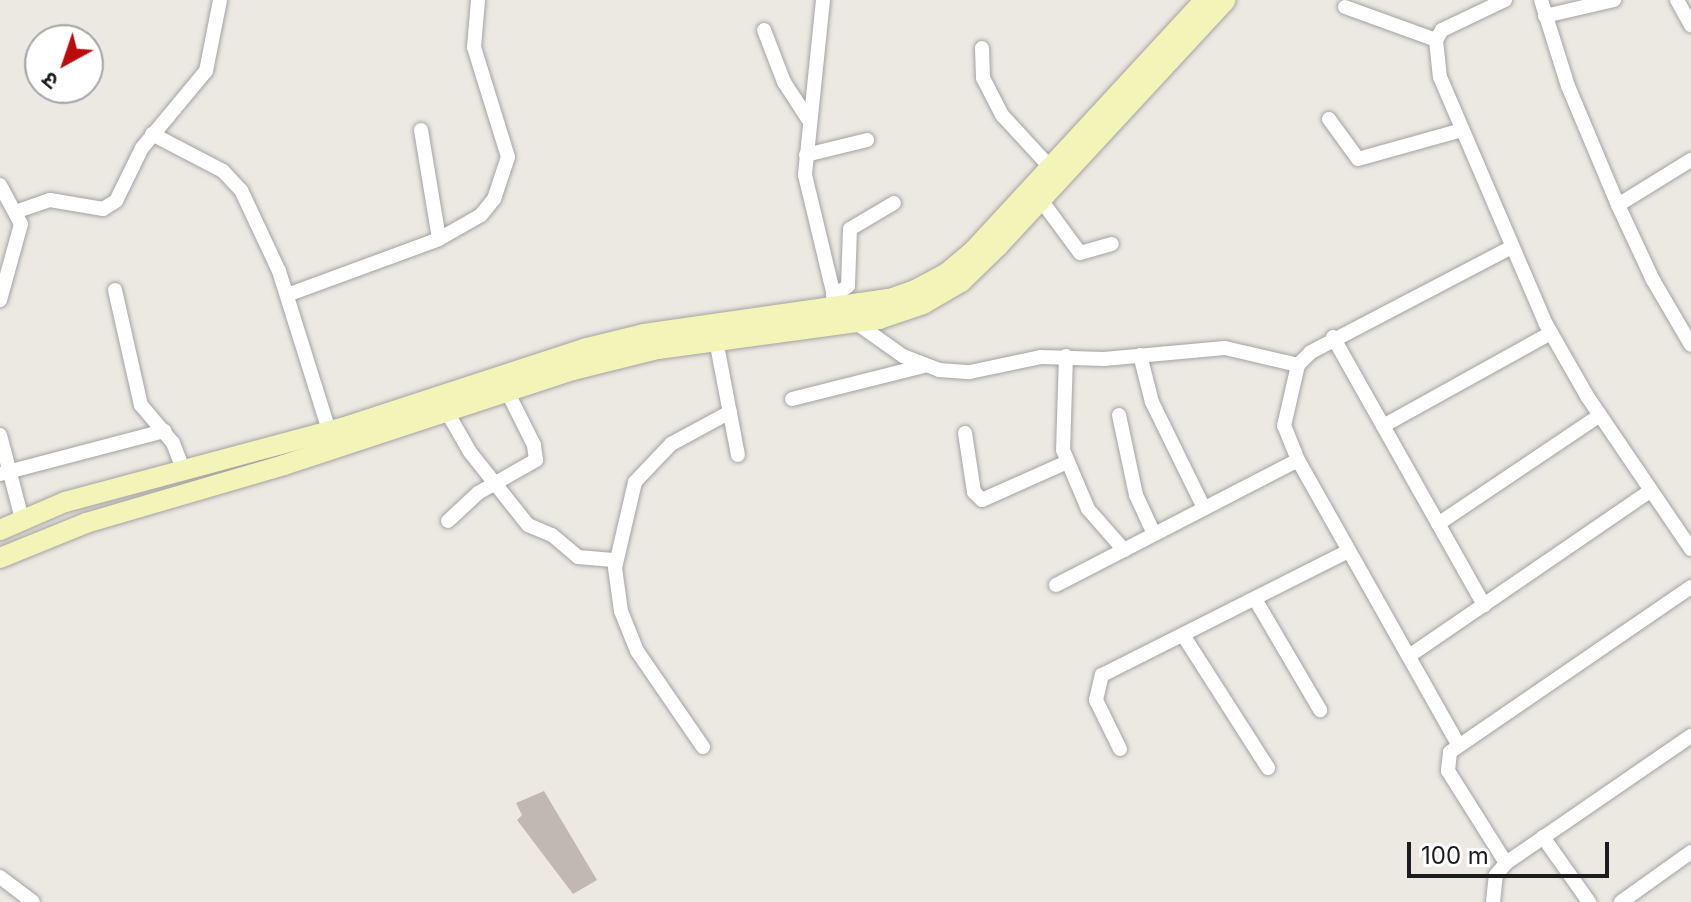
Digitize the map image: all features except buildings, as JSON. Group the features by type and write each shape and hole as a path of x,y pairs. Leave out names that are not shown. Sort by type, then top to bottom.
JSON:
{"street":[{"path":"18,211 50,200 103,209 111,205 152,134 212,59 214,16 220,0"},
{"path":"287,295 439,239 481,215 506,173 505,140 474,47 478,0"},
{"path":"823,0 820,61 808,119 806,189 842,312 923,366"},
{"path":"1436,40 1458,20 1505,0"},
{"path":"1541,0 1568,86 1618,205 1653,280 1691,345"},
{"path":"1545,16 1614,0"},
{"path":"1677,0 1691,25"},
{"path":"0,558 86,523 573,370 842,312 893,298 947,273 1216,2"},
{"path":"0,530 90,494 329,431 616,341 842,312 900,314 940,296 977,267 1041,200 1216,2"},
{"path":"1345,7 1436,40"},
{"path":"764,30 784,82 808,119"},
{"path":"1436,40 1440,77 1551,333 1600,415 1691,549"},
{"path":"982,48 983,78 1002,115 1050,167"},
{"path":"1329,119 1358,159 1462,130"},
{"path":"421,130 439,239"},
{"path":"152,134 234,179 272,252 329,431"},
{"path":"806,155 867,140"},
{"path":"1618,205 1691,160"},
{"path":"0,185 18,211 21,224 0,300"},
{"path":"1041,200 1080,253 1112,244"},
{"path":"842,312 848,286 850,229 894,203"},
{"path":"1458,744 1298,460 1284,426 1298,365 1333,337 1512,247"},
{"path":"115,290 141,405 164,431 184,471"},
{"path":"1383,426 1551,333"},
{"path":"1333,337 1484,605"},
{"path":"716,340 738,455"},
{"path":"792,399 923,366 970,372 1066,356 1140,355 1225,348 1298,365"},
{"path":"1140,355 1152,402 1204,508"},
{"path":"1066,356 1060,434 1067,462 1088,509 1124,550"},
{"path":"448,521 495,482 531,464 537,454 507,391"},
{"path":"447,412 528,525 552,535 578,557 616,560"},
{"path":"703,747 637,651 621,611 616,560 630,494 645,468 671,444 730,412"},
{"path":"1119,415 1136,495 1154,534"},
{"path":"1438,524 1600,415"},
{"path":"4,473 164,431"},
{"path":"965,433 974,492 982,500 1067,462"},
{"path":"0,435 4,473 22,519"},
{"path":"1056,585 1298,460"},
{"path":"1409,656 1651,490"},
{"path":"1120,749 1096,700 1097,682 1349,551"},
{"path":"1506,863 1448,771 1446,761 1458,744 1691,587"},
{"path":"1255,599 1320,710"},
{"path":"1183,635 1268,768"},
{"path":"1493,902 1496,875 1506,863 1691,736"},
{"path":"1543,837 1589,902"},
{"path":"1621,902 1691,852"},
{"path":"0,877 33,902"}]}
